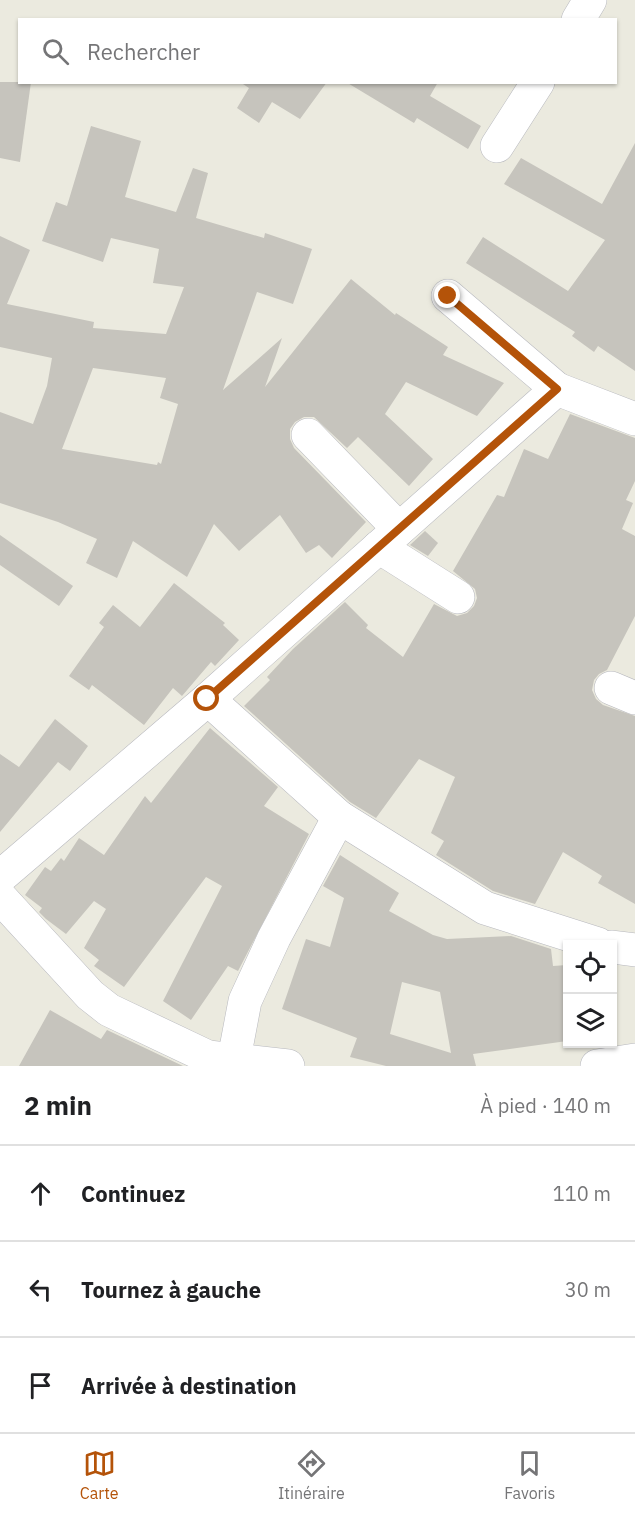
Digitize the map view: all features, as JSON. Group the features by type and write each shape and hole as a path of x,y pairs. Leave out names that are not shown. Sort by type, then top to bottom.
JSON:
{"street":[{"path":"579,18 590,0"},
{"path":"498,146 537,84"},
{"path":"448,296 557,389 635,419"},
{"path":"0,877 207,699 557,389"},
{"path":"308,435 389,538 458,597"},
{"path":"207,699 339,817 485,908 583,940"},
{"path":"235,1063 245,1001 274,938 339,817"},
{"path":"0,897 90,995 109,1010 208,1057 235,1063 288,1066"},
{"path":"617,948 635,950"},
{"path":"597,1066 635,1060"}],"building":[{"path":"0,82 31,84 20,162 0,158"},
{"path":"243,84 326,84 300,119 272,102 259,123 237,108 249,88"},
{"path":"349,84 437,84 430,96 481,126 468,149 417,118 414,123"},
{"path":"91,126 141,141 125,197 176,212 193,168 208,173 196,218 264,238 265,233 312,249 293,304 257,292 223,390 282,338 265,387 351,279 395,315 396,313 448,347 443,355 504,383 477,416 406,382 385,414 433,459 409,486 358,437 347,448 314,417 304,417 295,422 290,429 290,439 294,448 366,522 332,558 319,545 306,553 280,515 239,551 214,524 187,577 133,541 117,578 86,563 97,539 58,522 0,503 0,412 33,424 47,386 52,358 0,347 0,236 30,250 7,304 94,322 93,328 166,334 184,287 153,283 159,249 111,238 103,262 42,241 56,202 67,206","holes":["93,368 166,378 160,398 178,404 161,464 62,449"]},
{"path":"635,143 635,371 598,346 594,352 572,336 575,332 466,263 483,237 568,291 605,240 504,184 521,158 602,204"},
{"path":"570,414 635,438 635,481 626,500 633,503 622,529 635,536 635,616 607,670 594,680 592,690 596,699 603,705 635,716 635,904 598,883 602,876 563,852 535,904 493,891 436,855 444,841 431,833 455,777 419,759 376,818 350,802 244,706 270,680 267,677 293,649 345,602 368,625 366,628 403,657 434,604 457,616 467,613 474,606 477,598 475,589 453,571 497,495 504,497 524,449 548,459"},
{"path":"425,531 438,543 428,556 410,545"},
{"path":"0,535 73,586 59,606 0,565"},
{"path":"174,583 225,623 223,625 239,640 215,666 211,662 182,696 173,688 144,725 92,685 89,690 69,676 104,627 99,623 113,605 140,627"},
{"path":"55,719 88,746 70,771 58,762 0,832 0,754 19,767"},
{"path":"210,728 278,787 264,806 309,834 238,971 228,966 191,1020 163,1001 222,886 206,877 124,987 94,966 99,960 84,948 106,909 94,901 66,934 46,919 39,912 42,908 25,895 45,867 51,871 61,858 64,861 79,838 104,855 145,796 151,803"},
{"path":"340,855 399,893 389,911 433,935 447,939 511,936 551,949 553,966 563,965 563,1042 473,1054 476,1066 386,1066 350,1057 357,1038 282,1009 306,939 330,947 344,898 323,886","holes":["402,982 440,992 451,1053 390,1034"]},
{"path":"50,1010 101,1039 107,1030 183,1066 19,1066"}],"route":[{"path":"207,699 557,389 448,296"}]}
